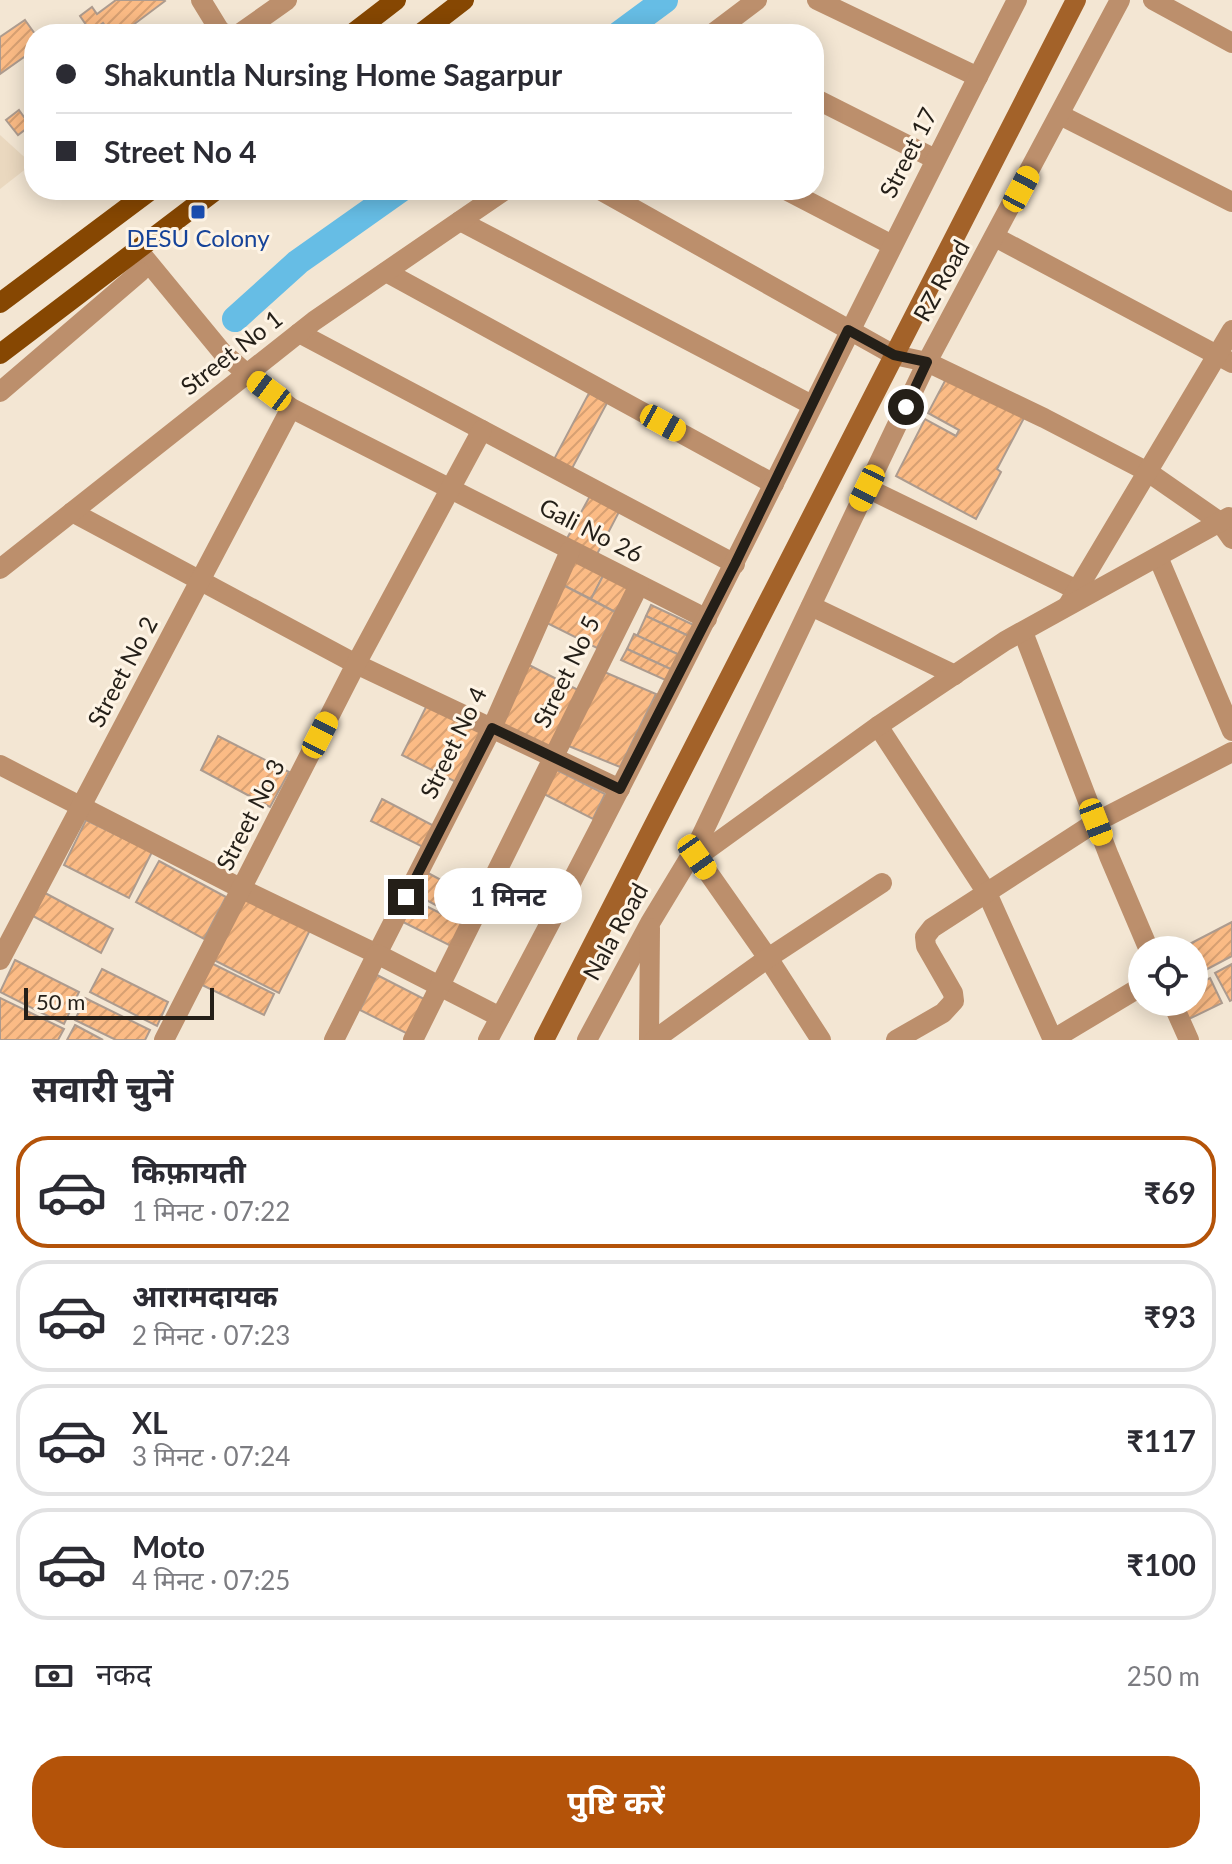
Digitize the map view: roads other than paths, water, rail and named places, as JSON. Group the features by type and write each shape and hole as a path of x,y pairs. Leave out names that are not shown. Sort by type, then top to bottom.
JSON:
{"main road":[{"path":"436,24 464,0"},
{"path":"362,24 382,4"},
{"path":"0,303 138,200"},
{"path":"0,354 203,200"}],"street":[{"path":"201,0 216,24"},
{"path":"253,24 287,0"},
{"path":"725,24 757,0"},
{"path":"817,0 978,77"},
{"name":"Street 17","path":"488,1040 735,564 848,330 1017,0"},
{"path":"544,1040 1076,0"},
{"name":"RZ Road","path":"695,854 927,362 1120,0"},
{"path":"1153,0 1232,43"},
{"path":"824,103 935,159"},
{"path":"1060,115 1232,202"},
{"name":"Street No 1","path":"0,569 299,333 490,200"},
{"path":"618,200 894,355 927,362 1148,472 1226,519 1232,539"},
{"path":"805,200 892,245"},
{"path":"460,221 812,405"},
{"path":"995,237 1225,359"},
{"path":"138,250 222,352 291,408 451,487"},
{"path":"0,392 140,272"},
{"path":"386,272 774,484"},
{"path":"1072,599 1148,472 1225,359 1232,330"},
{"path":"299,333 735,564"},
{"name":"Street No 2","path":"0,960 291,408"},
{"name":"Street No 3","path":"164,1040 356,664 482,430"},
{"name":"Gali No 26","path":"451,487 707,619"},
{"path":"867,488 1072,599"},
{"path":"72,512 356,664 620,789"},
{"path":"821,1040 695,854 878,726 1072,599 1226,519"},
{"name":"Street No 4","path":"334,1040 492,728 570,551"},
{"path":"1158,557 1232,731"},
{"name":"Street No 5","path":"413,1040 639,585"},
{"path":"811,606 955,675"},
{"path":"1023,632 1143,936"},
{"path":"878,726 987,893 1052,1040 1128,994"},
{"path":"896,1040 943,1013 954,1001 953,993 926,946 925,937 932,928 1096,822 1232,752"},
{"path":"0,765 500,1017"},
{"name":"Nala Road","path":"587,1040 650,923 695,854"},
{"path":"651,1040 882,883"},
{"path":"650,923 651,1040"},
{"path":"1178,1016 1189,1040"}],"waterway":[{"path":"633,24 665,0"},
{"path":"235,319 298,262 386,200"}],"place":[{"name":"DESU Colony","path":"198,212"}]}
